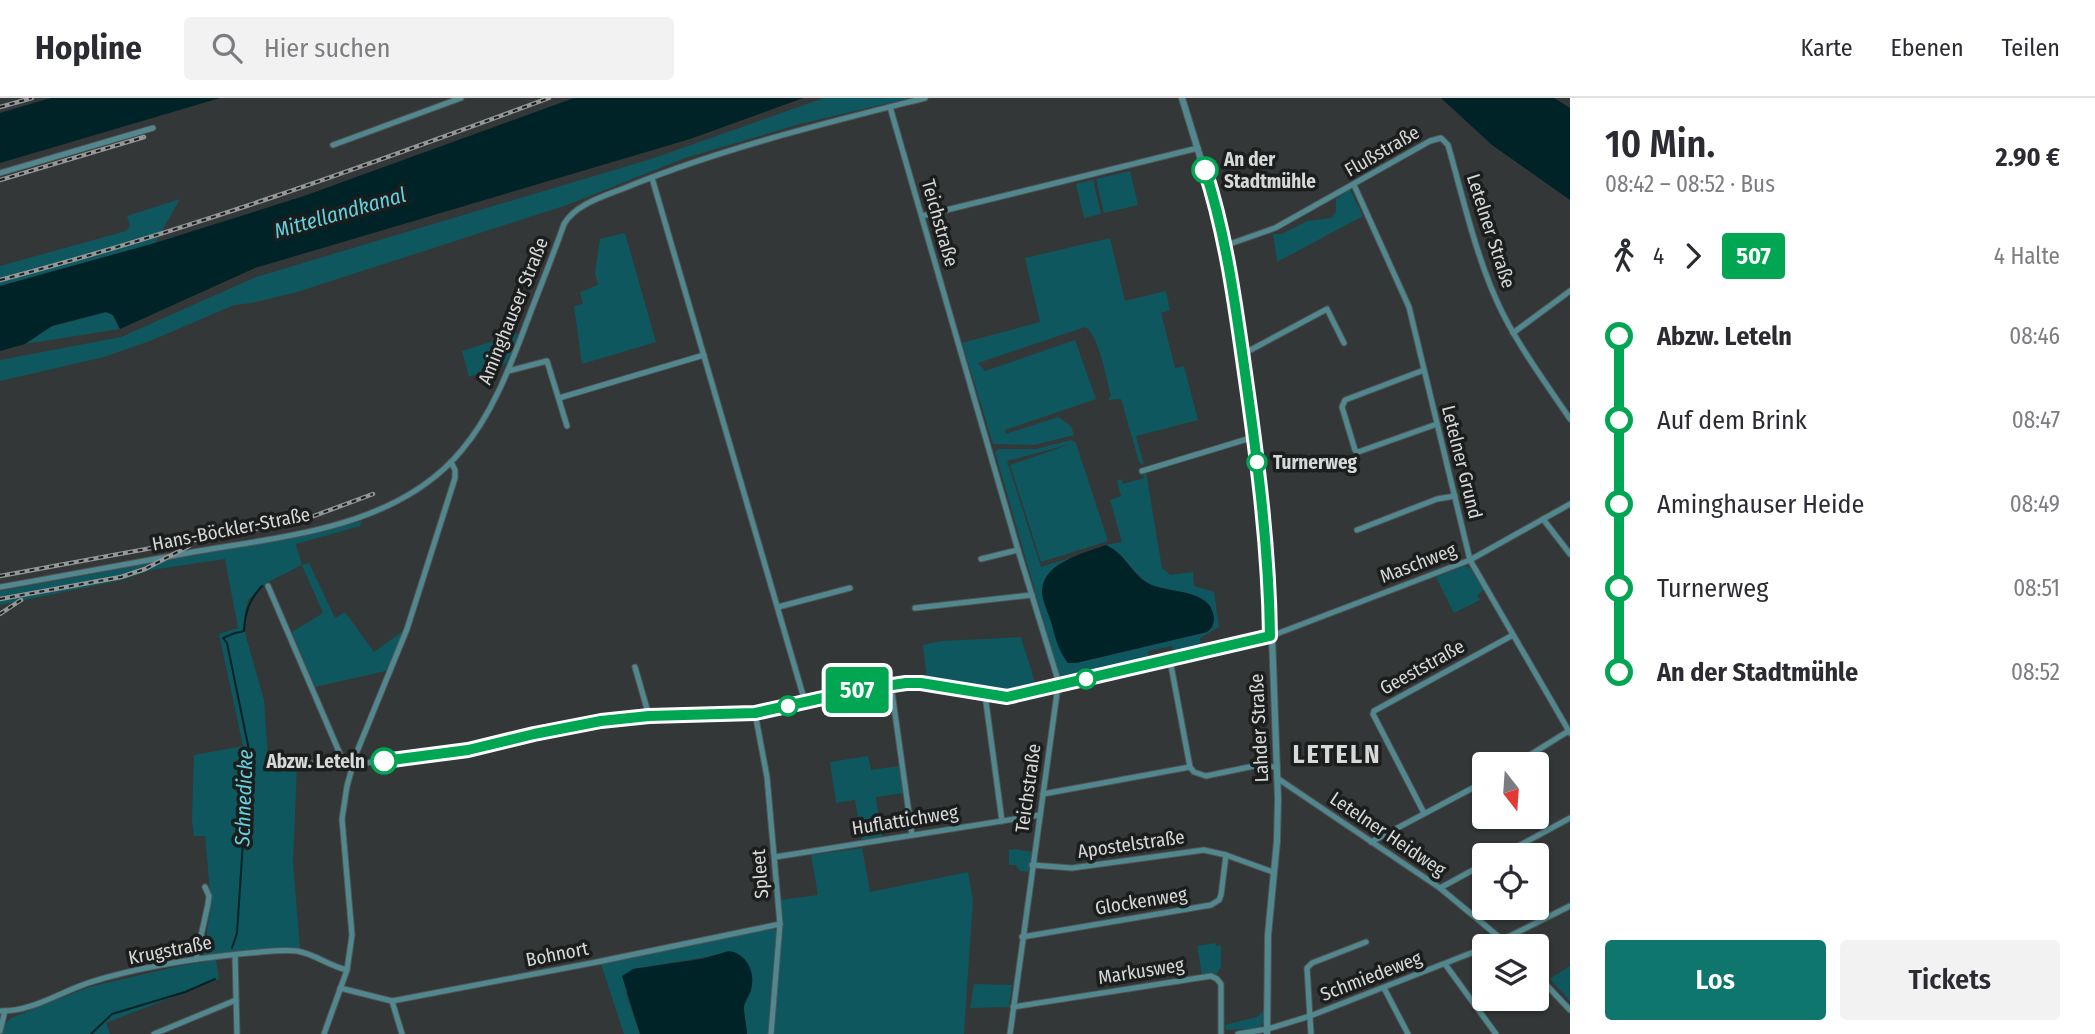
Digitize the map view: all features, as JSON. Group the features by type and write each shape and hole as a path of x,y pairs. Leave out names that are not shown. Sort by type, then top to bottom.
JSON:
{"street":[{"path":"333,145 461,98"},
{"name":"Aminghauser Straße","path":"452,462 480,425 508,371 569,216 582,206 751,143 925,98"},
{"name":"Lahder Straße","path":"1182,98 1218,215 1224,246 1254,438 1269,569 1277,767 1277,841 1269,934 1268,1032"},
{"name":"Teichstraße","path":"890,107 1058,686 1010,1034"},
{"path":"0,173 153,128"},
{"name":"Flußstraße","path":"1224,246 1275,228 1430,141 1441,138"},
{"name":"Letelner Straße","path":"1441,138 1448,145 1490,286 1514,333 1570,419"},
{"path":"922,216 1198,148"},
{"path":"652,178 805,702"},
{"name":"Letelner Grund","path":"1354,185 1409,307 1470,560 1570,732"},
{"path":"1514,333 1570,291"},
{"path":"1242,354 1326,309 1344,343"},
{"path":"559,398 704,355"},
{"path":"508,371 547,361 567,426"},
{"path":"1424,370 1345,400 1342,407 1355,450 1358,452 1437,424"},
{"path":"1564,410 1570,405"},
{"path":"1142,471 1254,438"},
{"path":"324,1034 347,970 352,935 342,819 353,764 407,629 454,478 452,462"},
{"name":"Hans-Böckler-Straße","path":"0,587 338,524 407,497 452,462"},
{"path":"1357,530 1437,499 1455,496"},
{"name":"Maschweg","path":"353,764 468,750 565,727 649,716 755,713 891,685 921,683 1007,697 1270,636 1470,560 1570,504"},
{"path":"1543,519 1570,554"},
{"path":"981,559 1018,550"},
{"path":"268,586 343,761"},
{"path":"778,607 850,588"},
{"path":"915,608 1032,595"},
{"name":"Geeststraße","path":"1424,813 1373,714 1374,711 1513,635"},
{"path":"1170,660 1190,767 1194,772 1206,776 1254,766 1277,767"},
{"path":"635,667 649,716"},
{"path":"891,685 912,835"},
{"path":"985,695 1002,821"},
{"name":"Spleet","path":"755,713 767,777 779,924 771,1034"},
{"path":"1536,752 1570,732"},
{"path":"289,765 343,761 353,764"},
{"path":"1043,794 1190,767"},
{"name":"Letelner Heidweg","path":"1277,778 1440,888 1498,934"},
{"path":"1371,842 1472,788"},
{"name":"Huflattichweg","path":"775,857 1040,815"},
{"path":"1524,843 1570,818"},
{"name":"Apostelstraße","path":"1032,864 1061,869 1196,850 1226,855 1273,872"},
{"name":"Glockenweg","path":"1022,937 1216,903 1221,895 1226,855"},
{"path":"1440,888 1472,871"},
{"path":"196,959 209,896 205,887"},
{"name":"Schmiedeweg","path":"1516,934 1570,906"},
{"name":"Bohnort","path":"340,988 392,1001 779,924"},
{"path":"1311,1034 1307,972 1309,965 1366,942"},
{"name":"Krugstraße","path":"3,1011 30,1006 93,982 196,959 298,951 313,955 333,967 347,970"},
{"name":"Schmiedeweg","path":"1238,1034 1268,1032 1472,953"},
{"path":"234,955 237,1034"},
{"path":"1445,964 1496,1034"},
{"name":"Markusweg","path":"1013,1007 1210,976 1221,984 1221,1034"},
{"path":"1384,988 1408,1034"},
{"path":"1549,988 1570,1010"},
{"path":"154,1034 236,1000"},
{"path":"392,1001 402,1034"},
{"path":"0,1031 3,1011"}],"shaded area":[{"path":"824,98 910,98 800,124 685,158 567,205 297,292 234,305 150,341 104,357 0,381 0,360 121,337 256,277 651,159"},
{"path":"1130,171 1138,205 1104,213 1096,179"},
{"path":"1093,180 1101,214 1084,218 1076,184"},
{"path":"1350,189 1363,216 1277,262 1273,234 1282,234 1307,221 1331,218 1336,212 1336,199"},
{"path":"180,199 155,243 0,286 0,266 126,231 130,226 127,216"},
{"path":"625,233 656,342 582,364 574,306 583,304 580,292 598,285 595,273 600,239"},
{"path":"1110,238 1125,301 1166,291 1170,310 1161,313 1175,368 1184,366 1198,420 1136,436 1144,465 1139,462 1121,399 1108,400 1111,395 1101,358 1094,338 1085,327 978,363 985,371 1075,340 1096,399 1005,430 1006,434 1058,417 1071,426 1074,435 1034,445 993,444 962,343 1040,322 1025,258"},
{"path":"106,312 113,315 120,329 25,344 52,326"},
{"path":"519,333 507,363 469,377 462,351"},
{"path":"1071,440 1076,443 1108,541 1041,562 1010,465 1071,444 1007,461 1041,567 1073,557 1053,570 1042,593 1065,660 1076,663 1207,632 1213,627 1211,606 1198,598 1162,590 1148,583 1106,545 1122,542 1110,500 1121,496 1117,481 1121,479 1123,484 1144,478 1146,472 1162,568 1170,575 1193,572 1194,586 1214,592 1219,627 1200,638 1202,650 1175,657 1172,646 1148,651 1150,662 1065,681 1060,678 995,452 999,449 1036,449"},
{"path":"362,521 360,526 296,544 302,565 264,584 248,600 244,617 245,633 264,700 268,759 263,768 297,766 293,863 300,948 204,955 211,902 205,836 194,836 192,821 194,755 243,746 219,634 238,628 225,559 151,570 122,580 0,605 0,591 305,535"},
{"path":"309,563 335,618 345,612 374,652 403,631 390,670 315,687 292,632 323,613 302,565"},
{"path":"1465,566 1470,568 1484,590 1477,595 1480,600 1454,613 1436,577"},
{"path":"1021,637 1037,689 1001,694 927,681 923,645 942,641"},
{"path":"868,756 871,770 900,766 904,793 876,797 882,838 862,841 855,800 836,803 830,762"},
{"path":"862,848 870,892 968,872 973,900 964,1034 774,1034 783,924 780,900 818,895 811,855"},
{"path":"1009,850 1032,852 1029,872 1020,871 1016,865 1009,865"},
{"path":"773,928 777,932 769,1034 747,1034 744,1007 751,989 713,956 633,969 626,994 640,1034 624,1034 601,964"},
{"path":"1215,943 1216,946 1221,945 1221,967 1216,975 1202,974 1197,946"},
{"path":"216,960 219,979 106,1023 110,1034 2,1034 4,1025 11,1018 89,987"},
{"path":"1570,966 1570,1001 1550,979"},
{"path":"974,984 1012,985 1009,1007 970,1008"},
{"path":"1265,1009 1264,1022 1260,1028 1226,1030 1225,1025 1257,1017"}],"water":[{"path":"51,98 220,98 0,163 0,113"},
{"name":"Mittellandkanal","path":"574,98 803,98 690,139 255,268 120,329 113,315 106,312 52,326 25,344 0,351 0,286 155,243 304,196"},
{"path":"1441,98 1554,98 1570,108 1570,200 1492,145"},
{"path":"1106,545 1119,553 1146,582 1202,599 1213,613 1211,628 1207,632 1068,663 1059,648 1044,603 1044,581 1049,573 1066,560"},
{"path":"729,951 741,956 751,971 751,990 744,1006 747,1034 640,1034 622,976 633,969 701,959"}],"waterway":[{"name":"Schnedicke","path":"232,948 237,933 249,750 227,643 223,638 244,631 248,607 262,586"},
{"name":"Schnedicke","path":"91,1034 112,1014 185,992 215,979"}],"railway":[{"path":"0,107 32,98"},
{"path":"0,280 208,219 549,98"},
{"path":"0,180 144,137"},
{"path":"0,576 303,520 373,494"},
{"path":"0,599 121,577 145,569 189,546"},
{"path":"0,614 21,600"}],"bus line":[{"name":"507","path":"384,761 468,750 601,721 649,716 755,713 859,690 906,683 1007,697 1270,636 1270,582 1265,530 1241,342 1218,215 1205,170"}],"place":[{"name":"An der Stadtmühle","path":"1205,170"},
{"name":"Turnerweg","path":"1257,462"},
{"name":"Abzw. Leteln","path":"384,761"}],"district":[{"name":"LETELN","path":"1337,754"}]}
